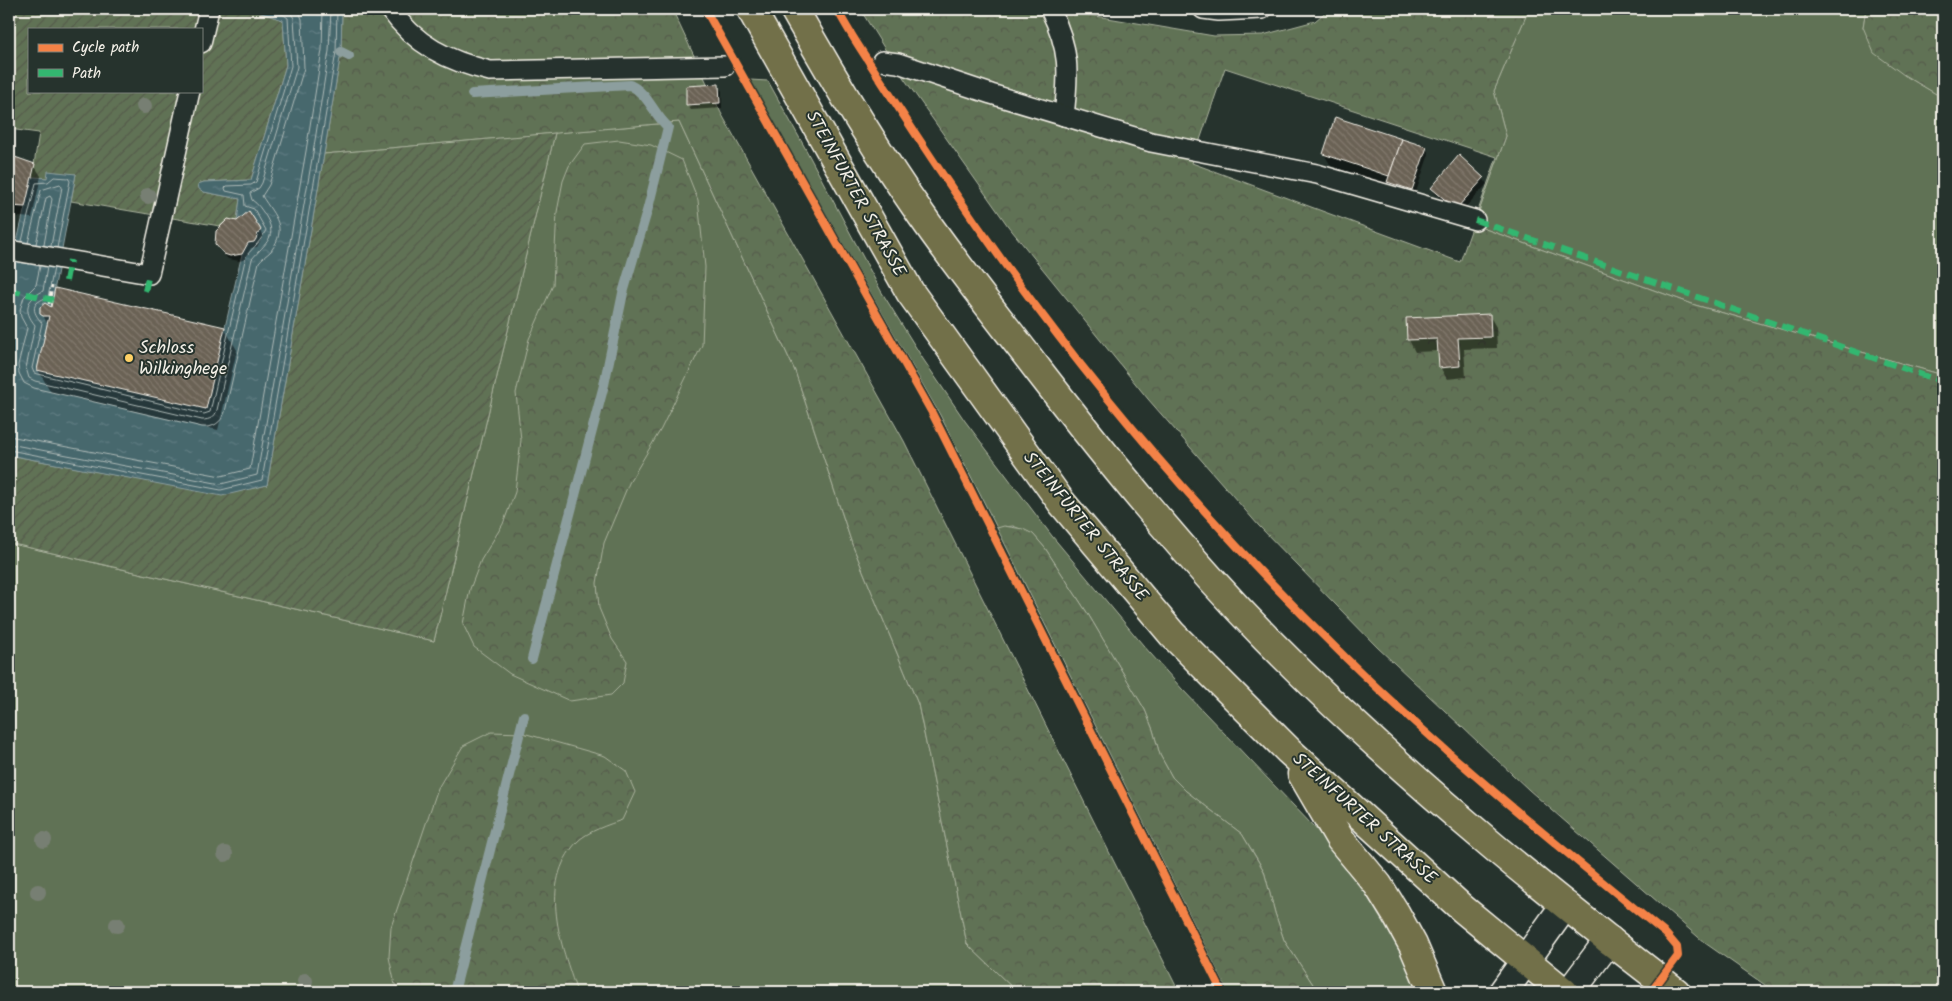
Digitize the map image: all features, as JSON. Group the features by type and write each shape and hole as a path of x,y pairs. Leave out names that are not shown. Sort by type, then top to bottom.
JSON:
{"main road":[{"name":"STEINFURTER STRASSE","path":"751,9 910,292 1062,503 1172,634 1289,751 1456,903 1564,992"},
{"path":"794,9 851,109 921,215 1089,436 1149,510 1242,613 1328,698 1478,833 1565,905 1676,992"},
{"path":"1289,751 1340,839 1378,885 1396,914 1413,945 1433,992"},
{"path":"1503,992 1565,905"},
{"path":"1570,992 1609,940"}],"lane":[{"path":"202,39 209,9"},
{"path":"390,9 400,24 419,41 441,55 464,65 490,71 725,66"},
{"path":"1050,9 1061,32 1067,59 1068,79 1064,116"},
{"path":"1203,9 1219,11 1262,9"},
{"path":"882,61 898,63 991,94 1151,142 1317,174 1475,220"},
{"path":"9,250 149,274 190,92"}],"green space":[{"path":"9,9 249,9 283,20 286,65 251,180 204,182 198,184 204,192 240,199 237,221 228,219 220,226 71,201 76,174 47,178 32,177 39,133 9,129"},
{"path":"342,9 672,9 721,113 904,441 1179,992 1017,992 967,944 918,704 852,544 795,371 679,122 324,154 341,52"},
{"path":"860,9 1067,9 1084,14 1214,36 1263,35 1315,21 1329,9 1529,9 1494,91 1506,136 1474,225 1695,305 1943,375 1943,992 1775,992 1705,943 1529,790 1377,647 1259,526 1148,399 1008,226 896,67","holes":["1225,68 1497,157 1460,262 1192,163"]},
{"path":"1529,9 1866,9 1863,27 1904,75 1943,98 1943,375 1695,305 1474,225 1506,136 1494,91"},
{"path":"1866,9 1943,9 1943,98 1904,75 1874,53 1863,27"},
{"path":"750,80 768,81 881,291 923,359 965,421 1052,536 1143,645 1182,689 1315,828 1358,881 1399,949 1417,992 1318,992 1284,940 1264,871 1242,834 1186,791 1172,777 1160,755 1145,710 1088,614 1045,548 1033,534 1013,526 997,528 940,415"},
{"path":"679,122 795,371 852,544 918,704 967,944 1017,992 9,992 9,543 434,641 555,133"},
{"path":"555,133 434,641 9,543 9,455 222,495 267,485 324,154"},
{"path":"619,140 651,145 682,160 698,200 705,267 702,345 661,429 629,483 604,543 597,583 599,608 612,639 627,661 623,683 611,695 570,701 510,674 474,647 463,624 470,589 481,560 503,524 515,492 521,440 516,393 529,339 553,285 557,212 563,181 569,166 585,144"},
{"path":"1004,526 1023,529 1033,534 1045,548 1088,614 1145,710 1160,755 1172,777 1186,791 1242,834 1264,871 1284,940 1318,992 1228,992 997,528"},
{"path":"491,732 523,733 605,756 626,771 635,792 622,820 592,832 577,842 565,859 558,877 556,915 565,955 577,992 400,992 395,985 389,957 391,927 438,788 463,746"}],"water":[{"path":"249,9 342,9 341,52 267,485 222,496 9,455 9,276 32,177 47,178 48,171 76,174 51,307 45,303 40,307 40,314 49,316 37,370 206,409 242,254 248,243 254,241 256,234 261,229 249,211 237,221 240,199 204,192 199,189 198,184 204,182 251,180 286,65 283,20"}],"building":[{"path":"719,84 720,103 686,105 686,86"},
{"path":"1335,117 1402,139 1389,176 1323,154"},
{"path":"1402,139 1427,147 1412,190 1387,182"},
{"path":"9,155 35,164 25,207 9,206"},
{"path":"1459,155 1484,178 1456,209 1431,188"},
{"path":"249,211 261,230 256,239 254,242 248,243 242,254 230,256 224,254 215,244 216,231 228,219 237,221"},
{"path":"55,288 225,327 206,409 37,370 49,316 40,314 40,307 45,303 51,307"},
{"path":"1490,314 1491,337 1458,338 1460,366 1439,368 1437,339 1407,340 1406,318"}],"waterway":[{"path":"341,52 349,56"},
{"path":"472,94 630,85 642,94 668,127 648,208 623,293 604,385 532,659"},
{"path":"454,992 524,716"}],"marked path":[{"path":"1475,220 1943,382"},
{"path":"9,254 10,250"},
{"path":"66,281 70,260"},
{"path":"145,291 149,274"},
{"path":"9,290 53,300"}],"cycle path":[{"path":"705,9 931,411 1222,992"},
{"path":"837,9 852,36 935,164 989,243 1084,368 1184,489 1291,604 1385,695 1504,800 1666,934 1677,947 1678,956 1651,992"}],"place":[{"name":"Schloss Wilkinghege","path":"129,358"}]}
